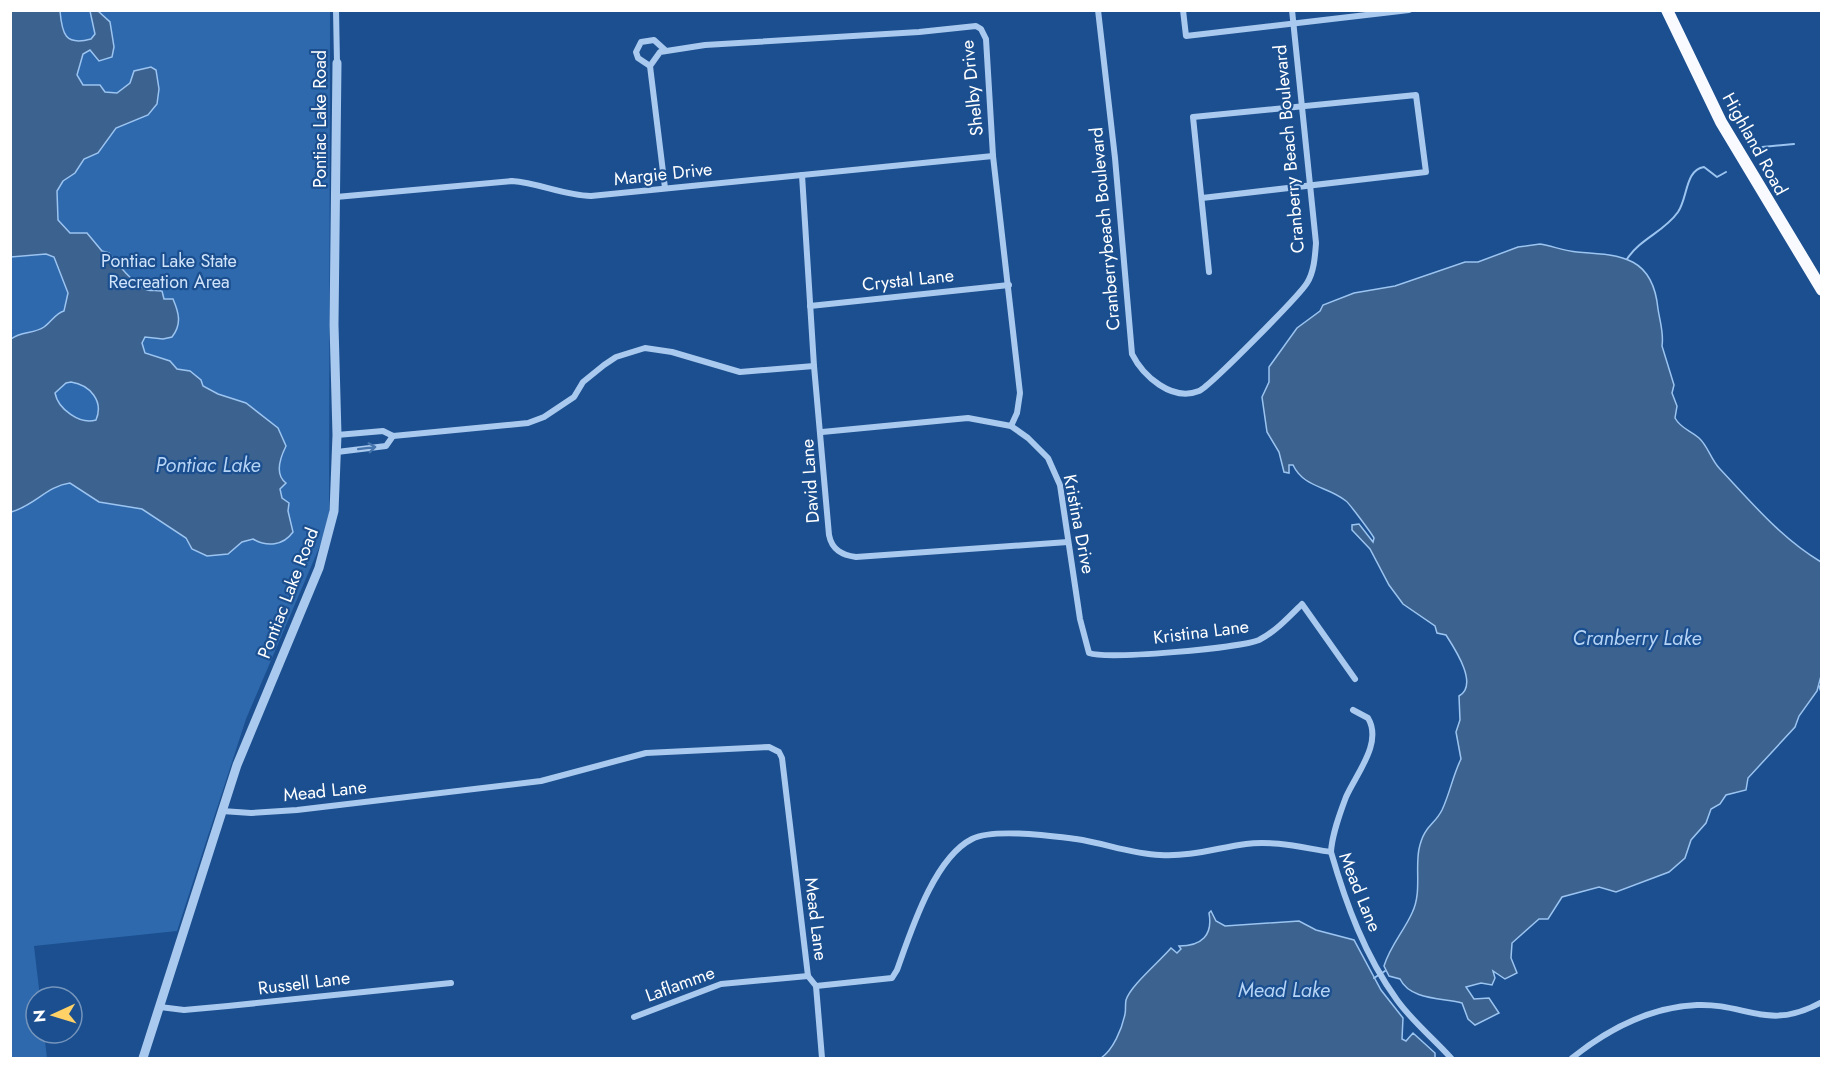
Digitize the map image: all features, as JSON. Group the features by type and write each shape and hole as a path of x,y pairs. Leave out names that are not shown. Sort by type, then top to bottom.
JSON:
{"highway":[{"name":"Highland Road","path":"1667,10 1712,106 1821,290"}],"street":[{"name":"Pontiac Lake Road","path":"142,1059 222,811 255,719 327,546 334,512 337,452 334,325 336,10"},
{"name":"Cranberrybeach Boulevard","path":"1098,10 1115,158 1132,354 1138,367 1149,378 1177,393 1199,391 1206,386"},
{"path":"1183,10 1186,36 1293,26 1409,10"},
{"name":"Cranberry Beach Boulevard","path":"1206,386 1287,306 1307,282 1314,261 1316,243 1292,10"},
{"name":"Shelby Drive","path":"665,50 976,26 981,29 986,39 993,156 1020,393 1017,413 1011,426"},
{"path":"650,66 638,58 636,52 641,42 654,40 665,50 656,56 650,66 665,188"},
{"path":"1202,198 1426,172 1416,95 1193,117 1209,272"},
{"name":"Margie Drive","path":"336,198 512,181 583,196 993,156"},
{"name":"David Lane","path":"802,175 814,366 822,432 830,542 839,553 856,557 1068,542"},
{"name":"Crystal Lane","path":"810,306 1009,285"},
{"path":"337,435 383,431 393,436 528,423 544,417 573,397 583,382 616,357 645,348 658,348 740,372 814,366"},
{"name":"Kristina Drive","path":"822,432 968,418 1011,426 1048,458 1060,485 1086,647 1091,654"},
{"path":"337,452 386,446 393,436"},
{"name":"Kristina Lane","path":"1091,654 1104,657 1134,655 1249,643 1275,630 1302,604 1355,679"},
{"path":"1331,852 1331,843 1346,797 1368,753 1373,732 1368,718 1353,710"},
{"name":"Mead Lane","path":"222,811 251,813 297,810 541,781 646,753 769,747 779,752 782,758 808,976 816,986 892,978 923,903 945,860 972,839 982,836 1005,834 1076,839 1160,855 1201,853 1263,843 1331,852 1346,901 1373,963 1398,1002 1451,1059"},
{"name":"Laflamme","path":"634,1017 721,984 808,976"},
{"name":"Russell Lane","path":"160,1007 184,1010 451,983"},
{"path":"816,986 822,1059"},
{"path":"1572,1059 1628,1022 1673,1008 1698,1005 1758,1017 1796,1014 1821,1002"}],"green space":[{"name":"Pontiac Lake State Recreation Area","path":"11,11 330,11 329,513 322,541 246,719 177,931 34,946 39,985 24,985 24,1045 45,1045 47,1058 11,1058"}],"water":[{"name":"Pontiac Lake","path":"10,11 60,11 66,36 75,41 82,41 91,39 95,34 90,11 98,11 110,22 114,47 112,57 99,61 90,50 83,54 77,75 83,85 100,85 105,92 117,93 130,83 134,71 151,67 156,70 159,89 157,104 148,115 116,128 98,153 84,159 75,173 63,181 57,191 58,220 70,233 87,233 102,251 109,253 137,284 147,290 162,291 164,299 173,299 178,318 175,332 172,337 163,339 145,337 142,343 145,353 170,361 177,369 190,371 201,380 203,386 218,394 246,403 278,428 286,446 279,471 286,483 280,489 282,498 289,503 288,511 293,532 289,537 275,544 253,539 242,542 228,554 207,556 192,549 186,538 142,509 99,502 70,483 54,488 11,512 11,339 47,325 64,311 68,293 54,257 46,254 11,257","holes":["66,383 78,384 89,390 97,400 96,420 77,418 60,405 55,393"]},
{"name":"Cranberry Lake","path":"1540,244 1572,251 1621,257 1642,268 1649,278 1655,291 1662,346 1674,385 1672,393 1677,406 1675,418 1680,425 1702,441 1717,465 1768,519 1806,553 1821,562 1821,676 1817,691 1799,716 1795,727 1748,778 1746,790 1726,795 1720,804 1711,809 1706,823 1691,840 1685,858 1669,872 1616,892 1599,887 1562,897 1548,919 1539,919 1512,943 1511,958 1517,973 1505,979 1493,971 1495,978 1492,985 1481,983 1466,987 1474,999 1489,998 1499,1013 1475,1025 1468,1019 1462,1003 1419,995 1405,986 1400,979 1389,976 1384,966 1415,905 1421,841 1426,830 1442,810 1461,759 1456,732 1460,720 1459,696 1465,691 1467,684 1463,667 1446,635 1437,633 1435,626 1403,604 1389,585 1370,549 1352,530 1352,525 1359,524 1373,542 1374,538 1348,503 1339,496 1310,483 1298,473 1293,465 1289,465 1289,473 1284,472 1279,452 1267,432 1262,397 1269,382 1269,367 1297,328 1320,311 1323,305 1354,293 1395,286 1465,262 1478,262 1518,247"},
{"name":"Mead Lake","path":"1211,911 1216,921 1225,926 1299,921 1316,930 1354,940 1381,990 1403,1018 1402,1039 1406,1041 1413,1033 1435,1053 1435,1058 1101,1058 1113,1045 1119,1032 1125,1014 1126,1000 1133,988 1171,948 1177,953 1181,949 1179,946 1194,944 1204,938 1209,927"}],"waterway":[{"path":"1762,147 1794,144"},
{"path":"1627,259 1678,212 1693,173 1704,167 1717,177 1726,172"},
{"path":"1819,686 1822,694"},
{"path":"1374,978 1385,971"}]}
